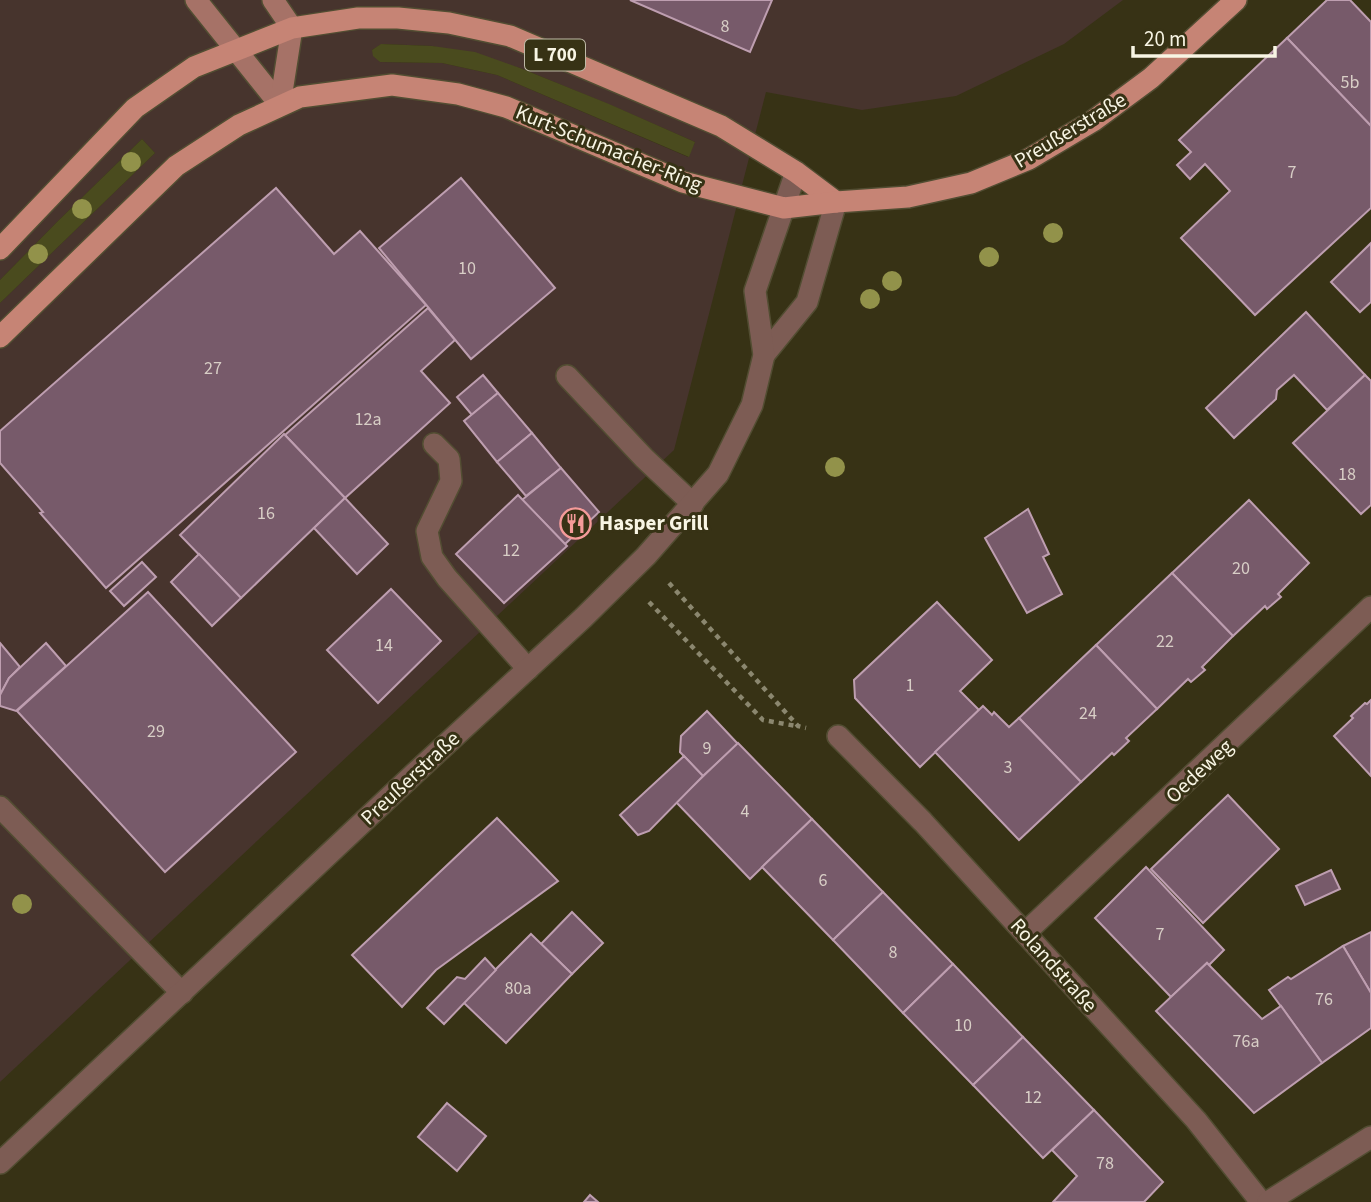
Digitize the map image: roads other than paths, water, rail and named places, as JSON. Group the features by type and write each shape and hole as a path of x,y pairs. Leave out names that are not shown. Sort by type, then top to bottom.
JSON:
{"main road":[{"name":"Preußerstraße","path":"836,202 908,197 971,183 1029,159 1093,121 1151,78 1236,0"},
{"name":"L 700","path":"0,249 135,108 194,67 292,28 358,18 398,18 449,23 510,36 721,126 796,172 836,202"},
{"name":"Kurt-Schumacher-Ring","path":"0,337 176,166 239,125 300,97 392,85 458,94 506,107 683,182 784,208 836,202"}],"street":[{"path":"196,0 280,105"},
{"path":"273,0 292,28 280,105"},
{"name":"Preußerstraße","path":"0,1163 583,618 646,556 718,474 752,405 764,355 755,291 796,172"},
{"name":"Preußerstraße","path":"764,355 807,302 836,202"},
{"path":"567,376 644,458 693,504"},
{"path":"434,444 449,458 451,481 427,531 432,557 447,578 528,668"},
{"name":"Oedeweg","path":"1025,933 1371,607"},
{"name":"Rolandstraße","path":"838,736 923,822 1196,1120 1261,1202"},
{"path":"0,807 182,993"},
{"path":"1268,1202 1371,1137"}],"place":[{"name":"Hasper Grill","path":"576,523"}]}
